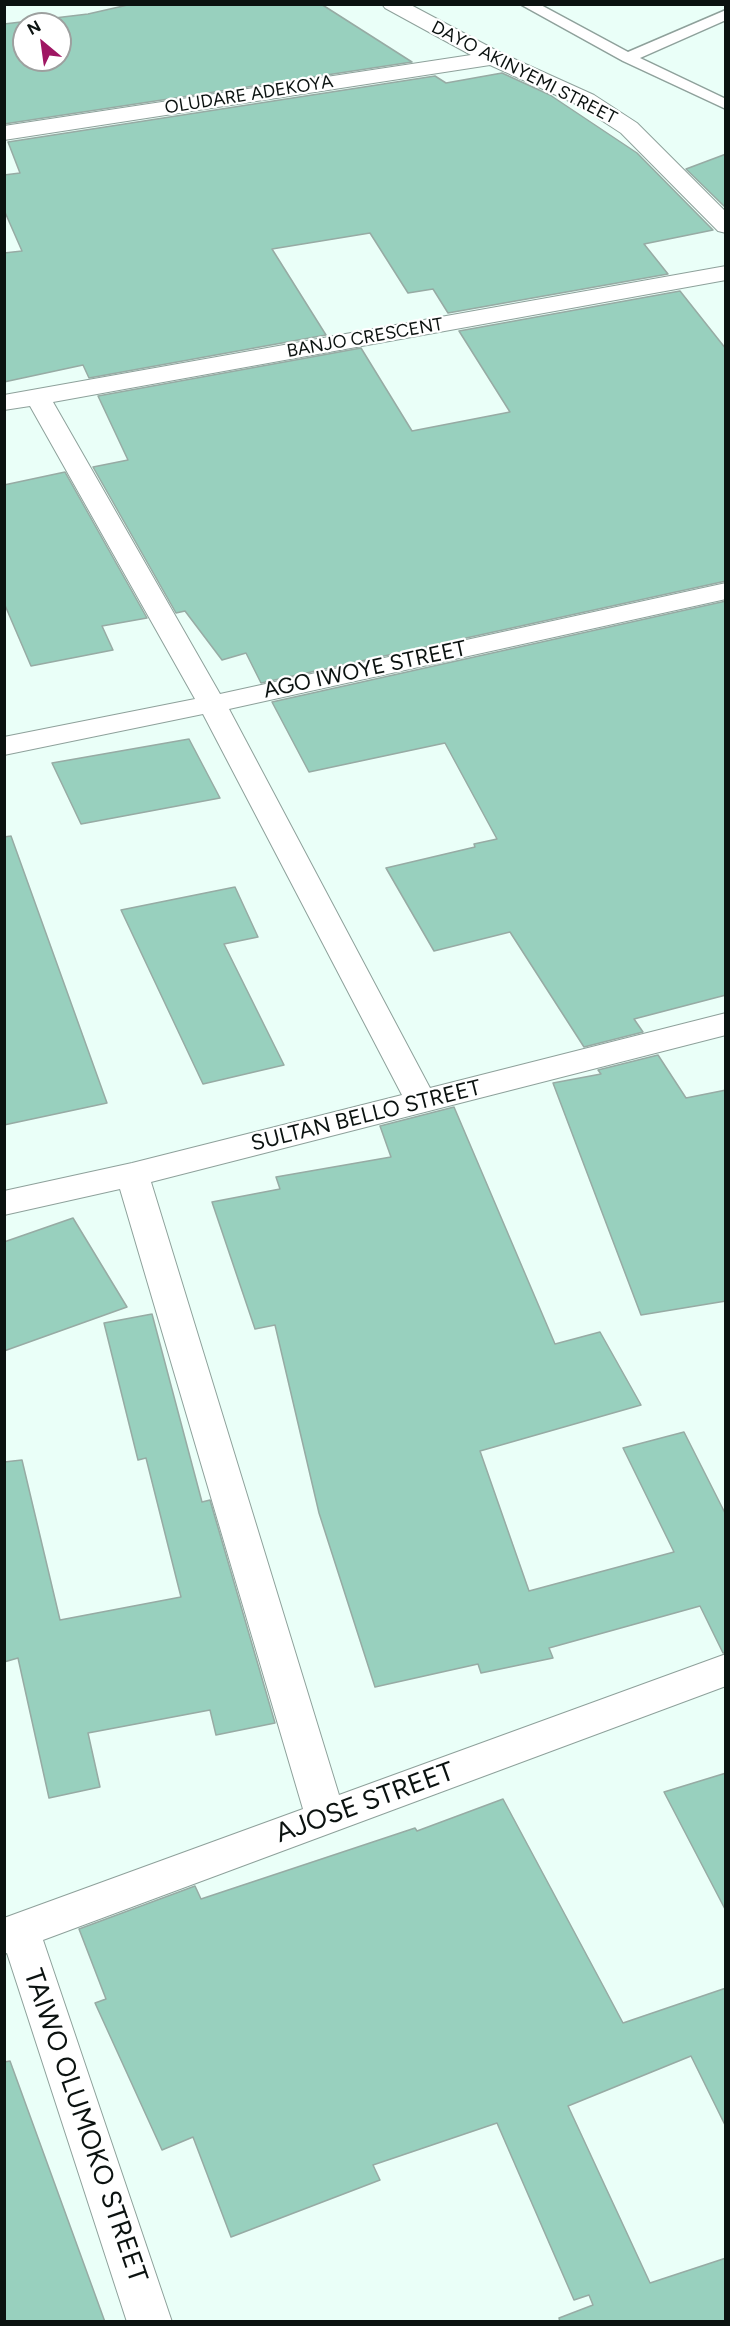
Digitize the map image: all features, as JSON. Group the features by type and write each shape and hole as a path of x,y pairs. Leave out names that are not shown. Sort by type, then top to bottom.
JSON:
{"street":[{"name":"DAYO AKINYEMI STREET","path":"392,4 493,58 586,100 629,128 726,226"},
{"name":"OLUDARE ADEKOYA","path":"4,133 493,58"},
{"name":"BANJO CRESCENT","path":"4,403 726,273"},
{"path":"38,397 212,704 422,1103"},
{"name":"AGO IWOYE STREET","path":"4,746 212,704 726,591"},
{"name":"SULTAN BELLO STREET","path":"4,1203 132,1175 726,1024"},
{"path":"132,1175 326,1818"},
{"name":"AJOSE STREET","path":"12,1934 726,1670"},
{"name":"TAIWO OLUMOKO STREET","path":"12,1934 150,2322"}],"lane":[{"path":"527,4 628,58 726,105"},
{"path":"628,58 726,14"}],"building":[{"path":"132,4 321,4 412,62 4,124 4,24 12,23 12,72 72,72 72,16"},
{"path":"502,73 550,95 637,153 713,230 644,244 668,274 448,313 433,289 408,293 370,233 272,249 326,335 89,378 83,365 4,382 4,253 22,251 4,210 4,175 20,173 8,142 435,76 446,83"},
{"path":"726,154 726,208 686,169"},
{"path":"680,291 726,349 726,581 261,683 246,653 222,660 185,611 176,613 93,467 128,460 98,396 361,348 412,431 510,412 459,331"},
{"path":"65,472 147,618 102,626 113,650 31,666 4,603 4,485"},
{"path":"726,601 726,995 634,1019 643,1032 584,1047 510,932 434,951 386,868 475,847 474,844 497,839 445,743 309,772 272,702"},
{"path":"189,739 220,798 81,824 52,763"},
{"path":"11,836 107,1103 4,1125 4,837"},
{"path":"235,887 258,937 224,944 284,1065 203,1084 121,910"},
{"path":"658,1055 686,1098 726,1090 726,1301 641,1315 553,1083 601,1074 598,1070"},
{"path":"454,1107 555,1344 600,1332 641,1405 480,1451 529,1591 674,1552 623,1448 684,1432 726,1515 726,1652 723,1653 700,1606 549,1648 553,1658 481,1673 478,1664 375,1687 319,1513 275,1325 255,1329 212,1202 280,1189 276,1177 391,1157 380,1126"},
{"path":"73,1218 127,1307 4,1351 4,1242"},
{"path":"152,1314 202,1502 210,1500 275,1723 216,1735 210,1710 88,1733 100,1787 49,1798 18,1658 4,1662 4,1462 22,1460 60,1620 181,1597 146,1458 138,1460 104,1323"},
{"path":"726,1773 726,1911 664,1792"},
{"path":"503,1799 623,2023 726,1988 726,2127 691,2056 568,2106 650,2283 726,2258 726,2322 560,2322 559,2318 593,2305 589,2295 574,2300 497,2123 373,2165 380,2180 231,2237 193,2137 162,2150 95,2003 106,1999 79,1929 195,1886 201,1899 415,1828 417,1831"},
{"path":"10,2061 105,2322 4,2322 4,2062"}]}
